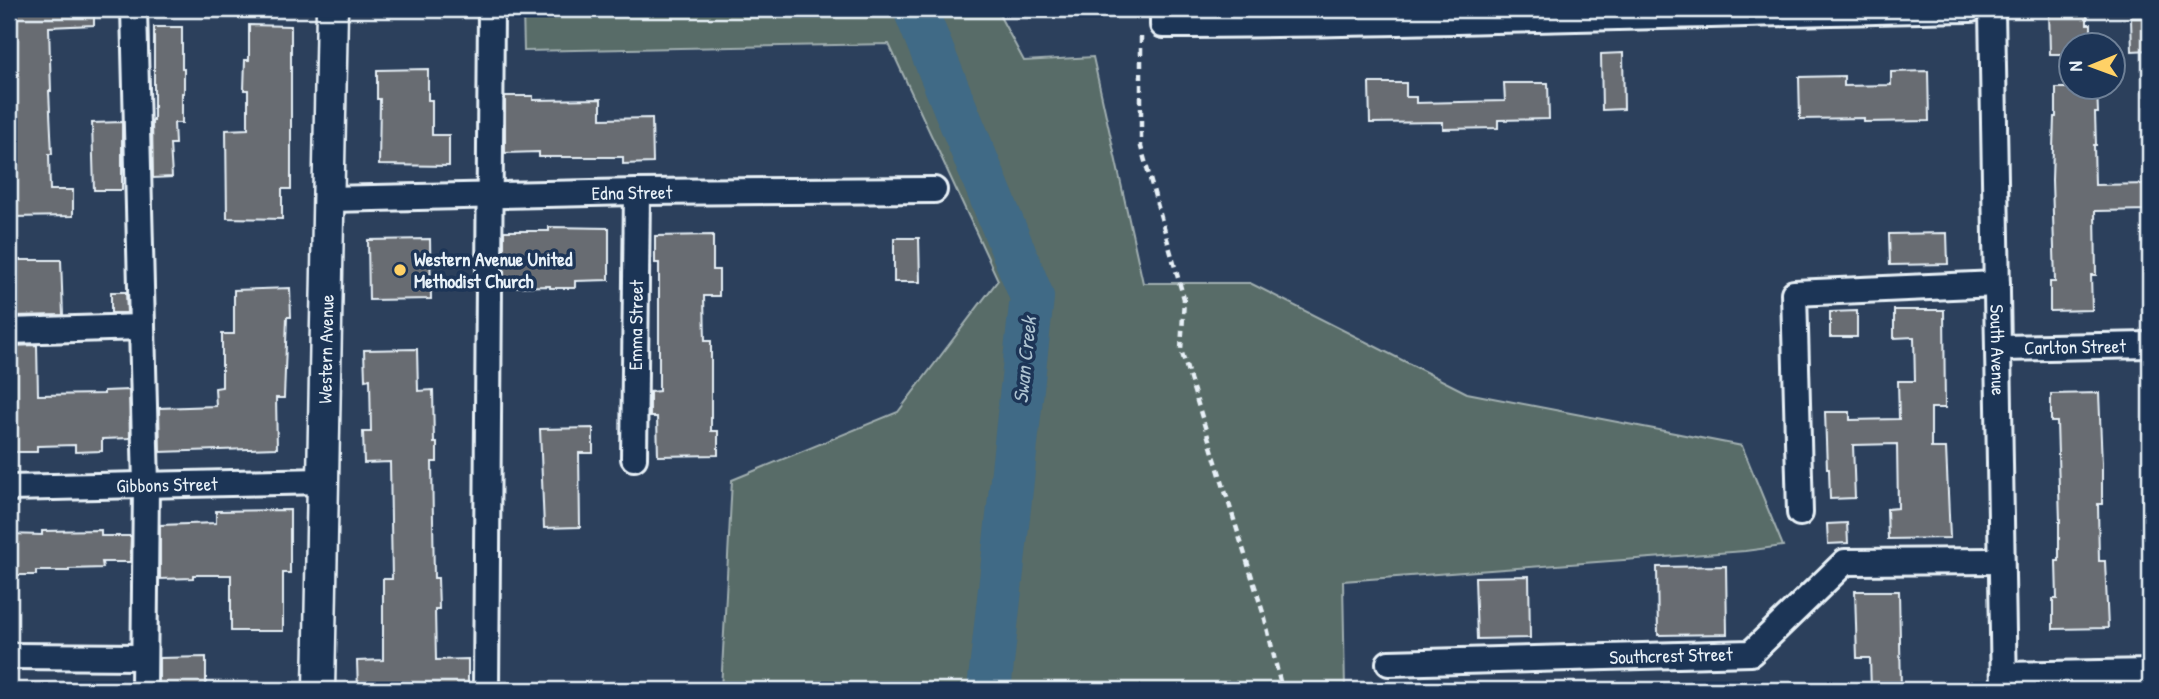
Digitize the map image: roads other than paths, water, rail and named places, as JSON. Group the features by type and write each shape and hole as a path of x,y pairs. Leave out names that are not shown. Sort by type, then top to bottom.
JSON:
{"main road":[{"name":"Western Avenue","path":"319,690 332,9"}],"street":[{"path":"134,9 146,485 144,690"},
{"path":"486,690 491,9"},
{"path":"1163,17 1971,9"},
{"name":"South Avenue","path":"1992,9 2004,683"},
{"name":"Edna Street","path":"329,199 637,192 934,190"},
{"name":"Emma Street","path":"634,458 637,192"},
{"path":"1800,513 1794,293 1997,285"},
{"path":"9,331 142,327"},
{"name":"Carlton Street","path":"1998,348 2150,345"},
{"name":"Gibbons Street","path":"9,488 323,481"},
{"name":"Southcrest Street","path":"1389,663 1751,653 1844,562 2001,561"},
{"path":"9,656 144,657"},
{"path":"2004,683 2150,672"}],"waterway":[{"name":"Swan Creek","path":"915,9 1032,297 989,690"}],"place":[{"name":"Western Avenue United Methodist Church","path":"400,270"}]}
